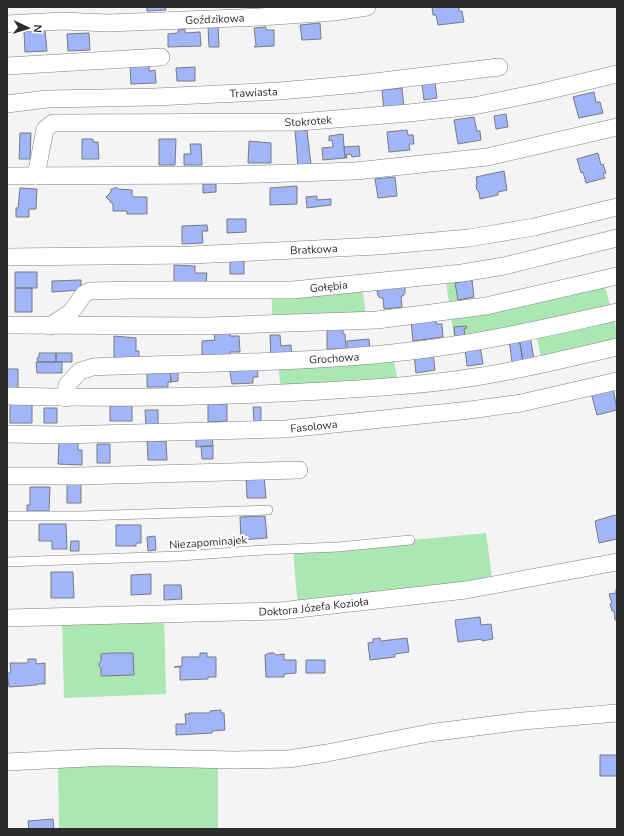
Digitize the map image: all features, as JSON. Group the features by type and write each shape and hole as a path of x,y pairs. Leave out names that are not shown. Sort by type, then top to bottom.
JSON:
{"street":[{"path":"62,21 71,7"},
{"name":"Goździkowa","path":"7,24 62,21 108,23 260,17 334,12 367,7"},
{"path":"7,66 161,58"},
{"name":"Trawiasta","path":"7,104 47,99 162,96 280,90 358,84 499,67"},
{"name":"Stokrotek","path":"36,176 45,129 53,123 298,122 394,114 474,106 617,74"},
{"path":"7,176 227,175 356,170 487,157 617,127"},
{"name":"Bratkowa","path":"7,257 192,255 385,246 469,238 534,227 617,207"},
{"name":"Gołębia","path":"50,326 71,312 84,294 90,291 293,290 462,273 504,266 617,238"},
{"path":"7,325 208,326 377,320 486,306 617,276"},
{"name":"Grochowa","path":"66,398 67,385 80,371 93,367 271,361 377,354 455,346 617,312"},
{"path":"7,396 66,398 247,396 380,388 474,378 617,347"},
{"name":"Fasolowa","path":"7,434 286,429 514,404 617,380"},
{"path":"7,476 79,476 299,470"},
{"name":"Doktora Józefa Kozioła","path":"7,618 280,611 466,590 617,562"},
{"path":"7,762 107,757 234,760 289,759 327,754 428,733 523,721 617,713"}],"lane":[{"path":"7,516 81,516 268,510"},
{"name":"Niezapominajek","path":"7,562 181,556 264,550 338,547 410,540"}],"green space":[{"path":"469,272 475,307 603,279 617,331 617,347 543,364 535,330 455,345 445,274"},
{"path":"362,282 366,320 273,324 271,290"},
{"path":"392,353 399,385 281,393 278,361"},
{"path":"486,533 493,585 298,609 293,549 338,547"},
{"path":"164,615 166,694 64,698 62,618"},
{"path":"58,759 218,760 218,829 59,829"}],"building":[{"path":"147,7 165,7 166,10 147,11"},
{"path":"432,7 459,7 459,11 462,11 464,22 438,25 436,15 433,15"},
{"path":"320,23 321,39 302,40 300,25"},
{"path":"208,25 218,25 219,47 209,47"},
{"path":"266,27 266,30 274,30 274,46 254,47 256,45 254,28"},
{"path":"185,29 185,33 200,32 201,46 168,47 168,34 178,33 178,30"},
{"path":"45,30 47,51 25,52 24,31"},
{"path":"89,33 90,50 68,51 67,34"},
{"path":"149,64 149,71 155,70 156,83 131,84 130,65"},
{"path":"195,67 195,81 177,81 176,68"},
{"path":"435,83 437,98 424,100 422,84"},
{"path":"402,88 404,109 384,111 382,90"},
{"path":"594,92 596,102 600,102 603,113 579,118 573,97"},
{"path":"506,114 508,127 496,129 494,116"},
{"path":"474,117 477,131 480,131 481,140 458,144 454,120"},
{"path":"307,130 311,165 298,166 295,131"},
{"path":"407,130 408,135 413,135 414,144 409,144 410,150 389,152 387,132"},
{"path":"20,133 31,133 30,159 19,159"},
{"path":"343,134 345,158 323,160 322,148 333,147 332,140 329,141 329,136"},
{"path":"82,139 93,139 93,142 98,142 99,159 82,159"},
{"path":"159,139 176,139 175,165 159,165"},
{"path":"249,141 271,143 271,163 248,163"},
{"path":"190,144 201,144 202,165 184,165 184,154 191,154"},
{"path":"359,146 360,156 352,157 351,154 346,155 347,158 345,158 344,147"},
{"path":"598,153 601,165 603,164 606,173 603,174 605,178 586,183 577,159"},
{"path":"504,171 507,190 498,192 498,195 480,199 476,186 476,177"},
{"path":"395,177 397,196 378,198 375,179"},
{"path":"203,184 216,184 216,192 203,193"},
{"path":"297,186 297,204 270,205 270,188"},
{"path":"116,187 118,189 132,190 132,195 134,197 147,197 147,214 127,214 127,211 113,211 113,203 111,203 106,197 111,192 111,189"},
{"path":"20,188 37,189 36,209 29,209 29,217 16,217 16,208 18,208"},
{"path":"317,196 317,200 331,199 331,205 307,208 306,197"},
{"path":"227,219 246,219 246,232 227,233"},
{"path":"207,225 208,231 202,231 203,243 182,244 182,226"},
{"path":"244,260 244,274 230,274 230,261"},
{"path":"174,265 195,266 195,273 207,273 206,285 174,284"},
{"path":"15,272 37,272 37,288 15,288"},
{"path":"81,280 81,290 52,292 52,281"},
{"path":"472,280 474,297 458,300 455,283"},
{"path":"15,288 32,288 32,312 15,312"},
{"path":"405,288 405,293 401,296 402,307 384,309 383,298 378,296 377,291 379,289"},
{"path":"436,319 436,324 442,324 443,337 413,341 411,321"},
{"path":"466,326 467,328 464,329 465,336 455,337 454,327"},
{"path":"327,329 343,329 343,334 345,334 346,349 327,349"},
{"path":"230,333 230,336 239,336 240,352 230,352 230,355 202,356 202,341 215,340 214,334"},
{"path":"270,335 280,335 281,346 291,345 292,358 271,359"},
{"path":"114,336 136,338 136,351 139,351 139,358 114,358"},
{"path":"530,336 534,359 523,361 519,338"},
{"path":"519,338 523,361 512,362 509,339"},
{"path":"369,339 370,351 347,352 347,341"},
{"path":"480,346 483,364 467,366 465,349"},
{"path":"433,352 435,370 416,373 414,354"},
{"path":"39,353 56,353 56,362 38,362 37,358 39,357"},
{"path":"56,353 72,353 72,362 56,362"},
{"path":"36,362 62,362 62,373 37,373"},
{"path":"257,366 258,377 253,377 253,383 232,384 229,367"},
{"path":"7,369 18,369 18,388 7,388"},
{"path":"170,369 171,382 168,382 168,387 147,387 147,370"},
{"path":"170,370 178,370 178,381 171,382"},
{"path":"613,388 617,410 597,415 591,393"},
{"path":"110,402 132,402 132,421 110,421"},
{"path":"10,403 32,403 32,423 10,423"},
{"path":"208,404 227,404 227,421 208,422"},
{"path":"253,407 261,407 261,422 254,422"},
{"path":"44,408 57,408 57,423 44,423"},
{"path":"145,410 158,410 158,425 146,425"},
{"path":"196,434 212,434 213,446 196,447"},
{"path":"147,441 166,441 167,460 148,460"},
{"path":"59,442 78,442 78,450 82,450 82,465 58,464"},
{"path":"97,444 110,444 110,463 97,463"},
{"path":"201,446 213,446 213,459 202,459"},
{"path":"246,475 264,475 266,498 247,498"},
{"path":"67,481 81,481 81,503 67,503"},
{"path":"30,487 50,487 49,511 27,511 27,505 30,505"},
{"path":"615,515 617,517 617,539 599,543 595,521"},
{"path":"265,516 267,538 241,540 240,517"},
{"path":"39,524 66,524 67,549 52,549 52,541 39,541"},
{"path":"116,525 141,525 141,543 136,543 136,546 116,546"},
{"path":"155,536 156,550 148,551 147,537"},
{"path":"71,541 79,541 79,551 70,551"},
{"path":"51,572 73,572 74,598 51,598"},
{"path":"151,574 151,594 131,595 131,575"},
{"path":"164,585 181,585 182,599 164,600"},
{"path":"616,589 617,620 615,620 614,611 612,611 610,604 612,603 609,594 616,593"},
{"path":"480,617 481,625 491,624 493,639 458,642 455,620"},
{"path":"380,638 381,641 407,638 409,652 395,654 395,657 370,660 368,643 373,642 373,639"},
{"path":"133,653 134,675 101,676 101,668 99,663 101,661 101,654"},
{"path":"200,653 207,653 207,657 216,657 216,677 208,677 208,679 180,680 180,667 174,667 182,666 182,657 200,657"},
{"path":"274,653 276,655 284,654 284,660 296,660 296,673 284,674 284,677 266,677 265,655"},
{"path":"28,659 36,659 36,664 45,663 45,684 9,687 7,673 11,673 10,663 28,663"},
{"path":"306,660 325,660 325,673 306,673"},
{"path":"221,710 221,713 224,713 225,730 212,731 212,733 176,735 176,724 186,724 185,714 210,713 210,711"},
{"path":"600,755 617,755 617,776 600,776"},
{"path":"53,819 54,829 29,829 28,821"}]}
